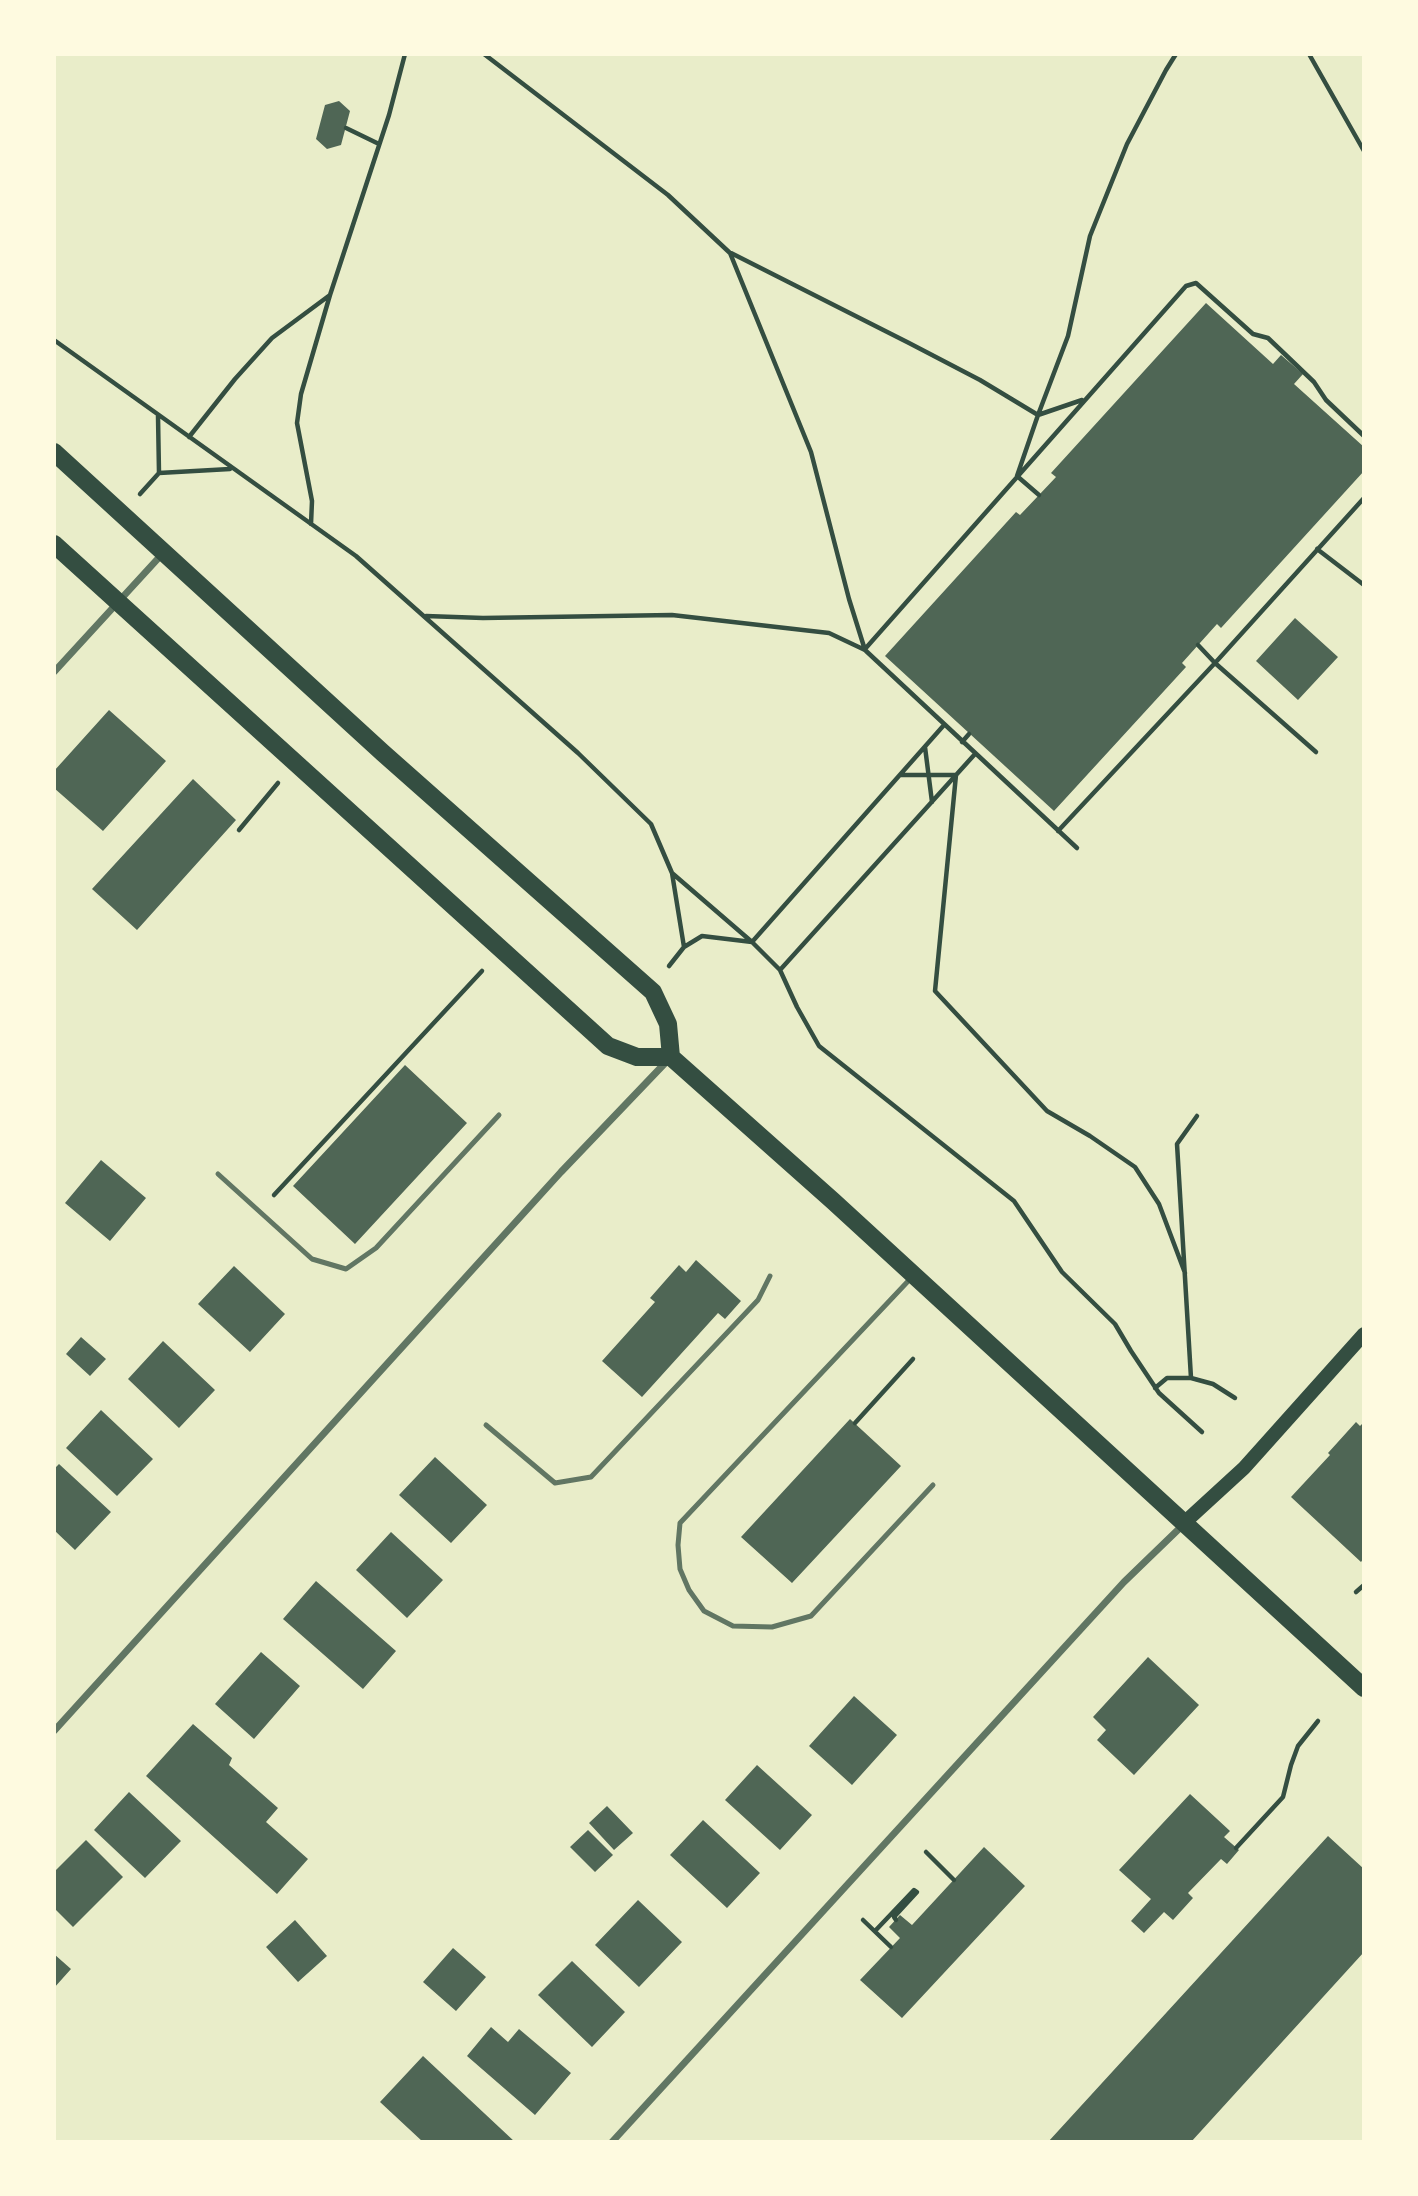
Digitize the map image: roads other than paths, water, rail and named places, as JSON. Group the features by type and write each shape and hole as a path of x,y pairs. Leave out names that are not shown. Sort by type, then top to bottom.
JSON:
{"main road":[{"path":"54,452 383,753 653,992 668,1024 671,1057"},
{"path":"54,544 608,1046 637,1057 671,1057 914,1275 1364,1688"},
{"path":"1184,1524 1244,1468 1364,1334"}],"street":[{"path":"54,672 164,551"},
{"path":"54,1731 552,1181 671,1057"},
{"path":"612,2142 1115,1592 1184,1524"}],"lane":[{"path":"218,1174 312,1259 346,1269 376,1248 499,1115"},
{"path":"914,1275 680,1523 680,1569 689,1590 704,1611 733,1626 772,1627 811,1616 933,1485"},
{"path":"486,1425 555,1482 591,1477 758,1300 770,1276"}]}
